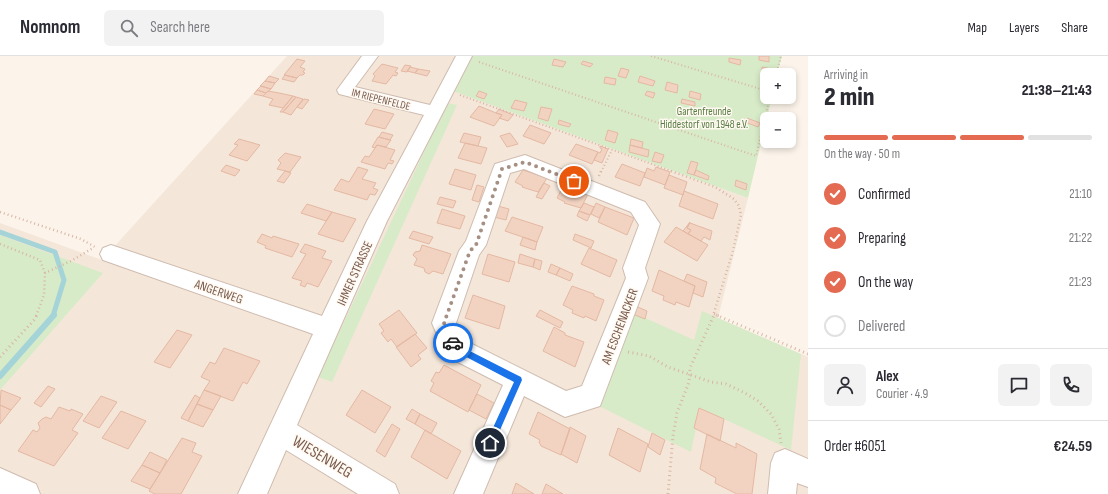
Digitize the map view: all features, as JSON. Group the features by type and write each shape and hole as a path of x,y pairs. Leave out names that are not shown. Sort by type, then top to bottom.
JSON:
{"street":[{"name":"IM RIEPENFELDE","path":"370,56 345,90 434,112"},
{"name":"IHMER STRASSE","path":"252,494 377,221 464,57"},
{"name":"AM ESCHENACKER","path":"525,162 592,189 638,207 650,224 634,268 638,278 591,396 565,404 455,348 444,323 470,251 476,245 502,169 525,162"},
{"name":"ANGERWEG","path":"103,250 328,329"},
{"path":"468,494 518,380"},
{"name":"WIESENWEG","path":"281,431 385,494"},
{"path":"782,494 797,468"},
{"path":"0,482 26,494"}],"path":[{"path":"651,56 760,89"},
{"path":"777,68 780,56"},
{"path":"464,57 756,156 768,104"},
{"path":"592,189 612,150"},
{"path":"0,212 82,239 103,250"},
{"path":"0,244 40,260 45,273 44,295 35,319 0,357"},
{"path":"45,273 71,261 103,250"},
{"path":"714,314 808,354"},
{"path":"612,344 630,353 649,356 668,367 692,376 711,382 726,384 758,401 771,414 797,468"}],"shaded area":[{"path":"287,56 473,56 454,91 748,198 718,318 808,357 808,494 0,494 0,223 102,260"}],"green space":[{"name":"Gartenfreunde Hiddestorf von 1948 e.V.","path":"473,56 782,56 779,68 760,68 760,104 770,104 768,112 760,112 760,148 748,198 453,91"},
{"path":"447,103 457,105 332,382 318,377"},
{"path":"0,235 103,273 0,390"},
{"path":"702,311 801,354 791,450 700,408 691,452 599,406 632,312 694,340"}],"building":[{"path":"759,56 769,56 769,62 759,60"},
{"path":"729,58 741,60 740,65 729,62"},
{"path":"297,59 305,61 300,67 305,69 303,72 305,73 297,78 284,75"},
{"path":"554,59 566,62 563,67 552,65"},
{"path":"583,61 593,64 590,67 581,64"},
{"path":"382,64 398,68 395,72 398,73 396,76 393,75 386,84 372,81 375,76 373,74"},
{"path":"405,65 411,66 407,72 401,71"},
{"path":"410,67 418,69 415,73 407,71"},
{"path":"621,68 629,70 626,78 618,76"},
{"path":"418,69 430,71 427,76 415,73"},
{"path":"285,75 297,78 294,82 282,79"},
{"path":"269,76 279,79 275,83 265,81"},
{"path":"640,76 655,81 653,86 638,82"},
{"path":"605,77 616,79 615,85 604,83"},
{"path":"265,81 275,83 271,89 260,86"},
{"path":"667,82 678,85 677,93 665,90"},
{"path":"261,86 271,89 266,93 257,90"},
{"path":"257,90 266,93 263,96 254,94"},
{"path":"268,91 293,96 283,108 269,105 273,99 263,96"},
{"path":"479,91 487,94 484,99 476,96"},
{"path":"647,91 655,93 653,98 645,95"},
{"path":"690,91 701,94 700,100 689,97"},
{"path":"293,96 296,97 283,112 280,112"},
{"path":"296,97 303,99 291,115 283,112"},
{"path":"304,99 309,100 302,109 297,107"},
{"path":"682,99 695,102 695,106 681,103"},
{"path":"515,100 527,103 524,111 511,108"},
{"path":"479,106 502,115 494,126 470,117"},
{"path":"541,107 552,109 548,121 538,118"},
{"path":"374,109 394,114 385,129 365,124"},
{"path":"499,109 513,115 508,121 499,118 502,115 496,113"},
{"path":"747,118 760,123 758,127 745,122"},
{"path":"559,120 571,124 569,127 558,124"},
{"path":"530,125 551,133 544,144 523,136"},
{"path":"608,130 618,133 615,143 605,140"},
{"path":"382,132 393,135 390,140 379,137"},
{"path":"464,133 481,137 478,146 460,142"},
{"path":"510,133 518,144 507,147 500,136"},
{"path":"378,137 391,140 386,147 377,145 375,148 372,147"},
{"path":"239,139 260,145 247,161 229,155 238,145 234,144"},
{"path":"631,139 643,142 642,148 630,145"},
{"path":"465,143 487,148 481,164 458,158"},
{"path":"576,144 598,152 592,164 569,155"},
{"path":"377,145 395,150 390,160 394,161 392,164 388,163 385,169 361,162 365,156 369,157"},
{"path":"630,145 649,150 648,157 629,152"},
{"path":"600,146 608,149 602,163 594,160 598,152 600,153 602,149"},
{"path":"655,152 664,155 661,163 652,161"},
{"path":"285,153 301,157 290,172 277,169 281,163 278,160"},
{"path":"691,161 698,163 694,175 687,173"},
{"path":"622,164 645,173 640,186 615,177"},
{"path":"226,165 240,170 235,176 221,171"},
{"path":"358,167 368,170 362,179 376,183 373,188 378,190 375,195 370,194 367,200 334,190 341,179 349,182"},
{"path":"656,167 670,172 665,185 644,177 647,168 654,171"},
{"path":"455,169 476,175 471,190 449,184"},
{"path":"523,170 547,178 538,192 522,187 523,186 515,182"},
{"path":"696,170 709,176 708,180 694,175"},
{"path":"285,171 291,173 284,183 277,181"},
{"path":"669,175 687,182 683,195 664,188"},
{"path":"736,180 747,184 746,190 735,186"},
{"path":"544,183 550,186 542,199 536,197"},
{"path":"477,185 484,187 479,202 472,200"},
{"path":"564,185 588,194 581,208 564,203 565,202 557,198"},
{"path":"684,191 718,204 713,219 679,206"},
{"path":"440,197 456,201 453,208 437,204"},
{"path":"584,203 594,207 590,215 579,211"},
{"path":"596,203 605,207 599,218 591,214"},
{"path":"307,204 332,212 326,221 301,213"},
{"path":"494,205 509,209 506,220 490,216"},
{"path":"605,207 634,218 627,235 598,222"},
{"path":"442,209 465,216 460,229 437,223"},
{"path":"579,211 590,215 587,221 577,216"},
{"path":"332,212 356,219 343,242 318,234"},
{"path":"512,217 543,227 537,242 505,231"},
{"path":"690,222 687,228 691,230 688,234 683,231"},
{"path":"690,223 712,231 710,240 704,237 701,241 688,234 691,230 687,228"},
{"path":"676,227 708,245 697,261 664,242"},
{"path":"413,231 433,237 429,244 409,238"},
{"path":"262,234 272,238 273,236 299,244 292,257 265,248 266,246 257,242"},
{"path":"575,234 594,241 591,248 573,240"},
{"path":"523,237 537,242 535,250 520,245"},
{"path":"305,244 326,251 322,258 332,261 318,287 307,283 305,287 300,285 302,281 292,278 306,254 300,252"},
{"path":"422,245 451,254 443,274 433,271 429,274 425,272 424,268 414,265 417,259 413,255 415,252 420,251"},
{"path":"589,248 617,260 610,277 581,264"},
{"path":"488,254 515,262 509,282 482,274"},
{"path":"520,254 535,259 533,267 518,263"},
{"path":"535,259 542,261 540,270 533,267"},
{"path":"551,264 560,268 556,275 548,272"},
{"path":"560,268 573,274 570,281 556,275"},
{"path":"659,270 695,286 689,307 676,302 675,305 663,300 664,296 652,291"},
{"path":"687,274 707,282 703,297 693,293 695,286 684,281"},
{"path":"572,286 594,294 594,296 604,300 596,321 585,316 584,318 572,313 573,310 563,305"},
{"path":"473,295 505,306 499,329 465,318"},
{"path":"633,305 647,311 645,319 630,313"},
{"path":"399,310 417,333 397,347 391,339 388,342 381,333 384,331 379,324"},
{"path":"540,310 563,322 560,328 536,316"},
{"path":"554,327 565,333 565,335 584,342 575,367 543,351"},
{"path":"177,330 192,335 170,368 154,362"},
{"path":"415,334 427,348 418,355 421,359 411,367 396,347"},
{"path":"224,348 260,361 247,384 243,382 233,401 204,390 210,381 201,377 210,362 215,364"},
{"path":"444,365 481,385 468,412 430,391 434,383 431,381 436,372 439,373"},
{"path":"48,386 55,389 41,407 34,403"},
{"path":"1,390 21,398 11,410 0,405"},
{"path":"204,390 221,396 213,410 197,404"},
{"path":"362,390 391,407 375,433 346,415"},
{"path":"477,394 494,403 486,419 469,410"},
{"path":"195,395 200,398 188,421 181,418"},
{"path":"101,396 117,402 99,428 83,421"},
{"path":"197,404 213,410 203,427 188,421"},
{"path":"0,405 11,410 0,424"},
{"path":"59,407 70,411 71,409 83,414 72,430 78,433 54,466 18,451 33,430 37,432 40,428 38,423 46,417 51,419"},
{"path":"699,408 724,419 720,441 694,428"},
{"path":"412,409 420,414 415,424 406,419"},
{"path":"121,411 146,421 128,449 102,438"},
{"path":"538,412 570,429 561,455 541,446 539,442 540,440 529,434"},
{"path":"420,414 437,423 431,434 415,424"},
{"path":"392,424 400,429 385,457 376,451"},
{"path":"570,427 586,436 577,463 561,454"},
{"path":"618,428 648,444 640,472 609,455"},
{"path":"425,430 461,451 447,479 411,457"},
{"path":"652,433 665,440 660,455 648,447"},
{"path":"707,434 736,448 736,443 757,454 752,494 737,494 715,483 716,478 700,469"},
{"path":"182,438 196,443 192,452 202,456 181,494 155,494 149,491"},
{"path":"150,452 167,460 160,473 142,465"},
{"path":"142,465 160,473 150,489 131,481"},
{"path":"516,483 534,494 512,494"},
{"path":"546,484 563,494 542,494"}],"waterway":[{"path":"0,232 55,252 64,280 53,316"},
{"path":"0,376 54,315"}],"way so far":[{"path":"453,343 444,323 470,251 476,245 502,169 525,162 574,181"}],"route":[{"path":"453,343 455,348 518,380 490,443"}]}
